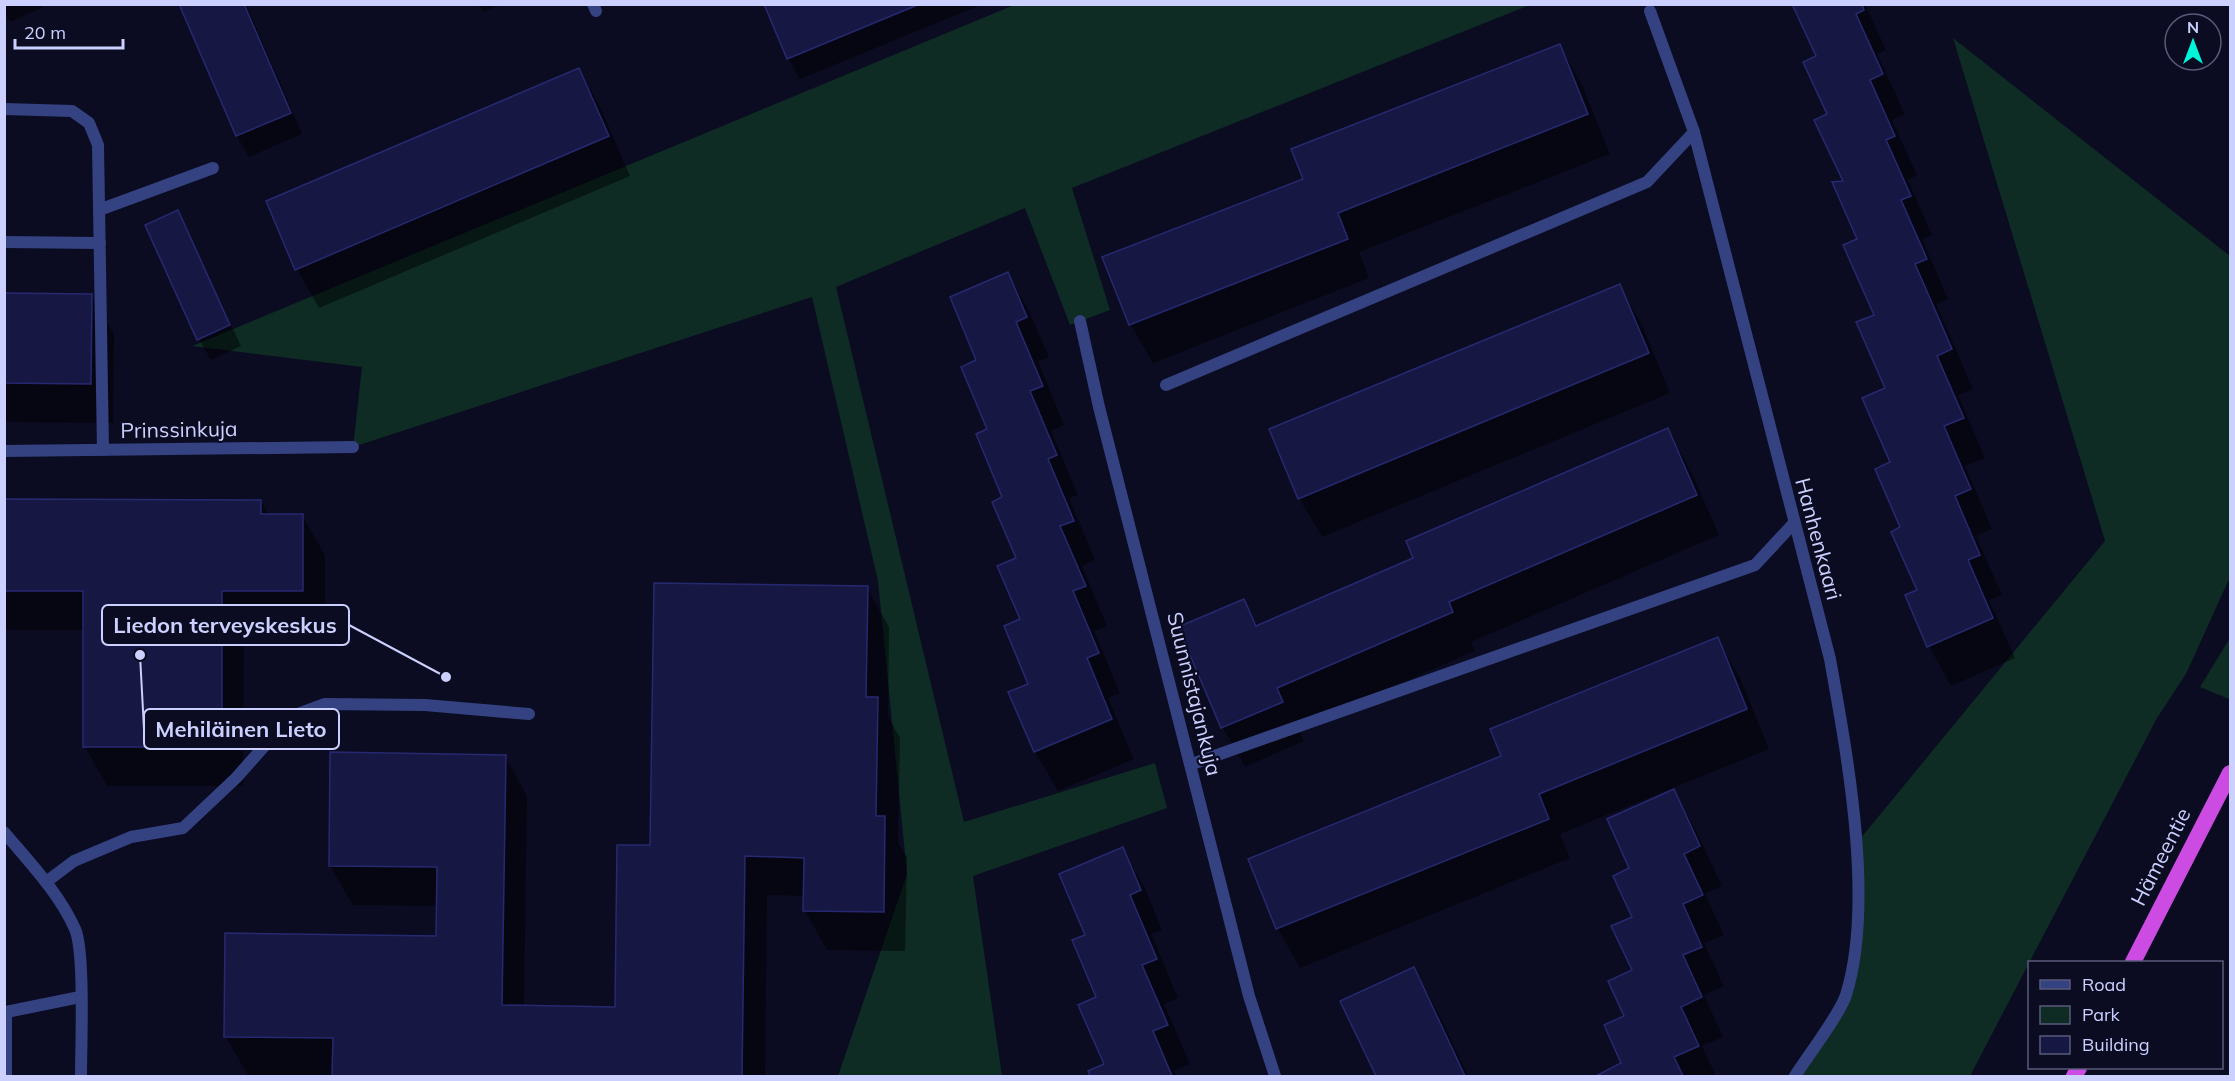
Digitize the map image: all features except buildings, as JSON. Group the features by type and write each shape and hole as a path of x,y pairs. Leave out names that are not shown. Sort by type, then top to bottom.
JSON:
{"highway":[{"name":"Hämeentie","path":"2134,961 2226,792 2230,773"}],"street":[{"name":"Hanhenkaari","path":"1650,11 1694,132 1830,659 1846,747 1855,845 1859,928 1846,997 1795,1077"},
{"path":"4,109 72,111 89,123 98,145 103,450"},
{"path":"1166,385 1647,182 1694,132"},
{"path":"99,210 213,168"},
{"path":"4,242 100,243"},
{"name":"Suunnistajankuja","path":"1080,321 1099,407 1192,764 1249,996 1275,1077"},
{"name":"Prinssinkuja","path":"4,451 353,447"},
{"path":"1192,764 1755,565 1794,523"},
{"path":"46,882 74,861 131,837 183,828 236,778 283,726 298,714 325,704 424,705 529,714"},
{"path":"4,832 46,882 76,931 81,1077"},
{"path":"6,1077 6,1012 80,997"}],"green space":[{"path":"1014,5 1530,5 1072,188 1110,310 1070,325 1025,208 836,287 964,822 1155,763 1167,808 973,876 1002,1076 838,1076 907,874 878,581 812,297 353,447 362,367 192,346"},
{"path":"1953,38 2230,256 2230,577 2186,674 2157,718 2030,961 2028,961 1970,1076 1795,1076 1846,997 1859,928 1855,845 2105,541"},
{"path":"2230,638 2230,696 2229,699 2200,687"}],"place":[{"name":"Mehiläinen Lieto","path":"140,655"},
{"name":"Liedon terveyskeskus","path":"446,677"}]}
